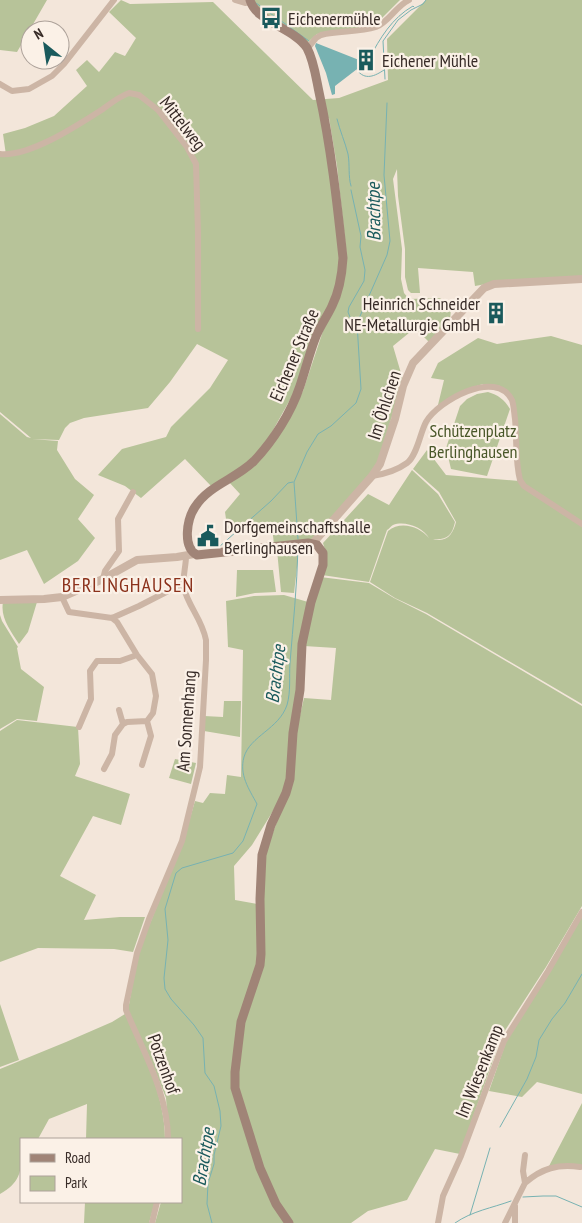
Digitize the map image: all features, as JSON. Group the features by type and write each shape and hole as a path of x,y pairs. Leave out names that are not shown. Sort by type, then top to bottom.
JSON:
{"main road":[{"path":"250,1 256,12 295,37 307,49"},
{"name":"Eichener Straße","path":"190,555 188,529 192,511 209,491 244,470 266,447 294,401 315,338 338,292 343,258 329,144 321,100 307,49"},
{"path":"190,555 206,555 310,543 322,549 324,558 310,602 302,644 300,690 291,745 290,779 263,850 260,899 260,965 241,1022 235,1081 238,1098 260,1168 276,1204 289,1223"}],"street":[{"path":"0,84 12,91 29,89 52,76 64,64 114,0"},
{"path":"235,0 245,3 250,1"},
{"path":"307,49 321,35 376,26 409,0"},
{"name":"Mittelweg","path":"0,154 20,152 48,141 72,129 130,93 139,95 158,110 187,147 196,164 198,329"},
{"name":"Im Öhlchen","path":"310,543 372,476 380,464 395,419 403,386 413,364 484,288 494,284 582,279"},
{"path":"372,476 388,474 408,463 418,444 426,422 450,400 483,386 497,388 508,395 514,406 520,480 524,486 582,524"},
{"path":"103,579 105,572 119,551 118,519 133,492"},
{"path":"0,600 44,599 62,596 103,579 137,560 190,555"},
{"name":"Am Sonnenhang","path":"127,1001 137,953 149,919 182,841 201,761 206,640 203,628 185,591 184,583 190,555"},
{"path":"112,618 184,583"},
{"path":"62,596 69,612 112,618 117,622 137,655 152,674 156,696 152,713 146,721"},
{"path":"79,727 91,699 90,671 92,667 97,661 120,661 137,655"},
{"path":"119,710 123,724"},
{"path":"104,769 112,754 115,735 123,724 146,721"},
{"path":"142,764 151,736 146,721"},
{"name":"Im Wiesenkamp","path":"438,1223 443,1196 461,1156 504,1042 582,912"},
{"name":"Potzenhof","path":"127,1001 126,1010 148,1060 163,1103 168,1138"},
{"path":"525,1155 523,1171 525,1183"},
{"path":"506,1223 525,1183 541,1172 557,1166 580,1167"},
{"path":"515,1223 516,1202"},
{"path":"152,1223 158,1203"}],"green space":[{"path":"0,0 47,0 35,20 20,20 20,47 17,52 0,50"},
{"path":"121,0 130,4 213,2 313,100 339,98 388,80 387,39 426,0 582,0 582,276 497,282 475,286 473,272 418,268 420,293 411,293 408,290 405,277 405,249 398,196 397,169 393,179 402,249 401,279 404,293 409,299 439,298 447,301 451,308 450,321 429,342 415,328 393,346 403,380 378,462 370,475 312,541 274,544 272,528 228,533 225,512 240,494 228,481 242,475 257,461 286,422 303,391 323,331 340,293 347,258 337,166 329,118 325,119 339,224 340,273 337,292 311,342 297,387 262,450 241,472 212,487 185,459 141,498 125,486 98,475 122,449 166,437 171,427 210,388 228,360 197,344 170,382 148,408 84,418 70,423 59,440 32,439 58,441 57,450 75,479 94,495 78,519 95,538 78,561 44,584 27,550 0,560 0,414 27,437 31,438 0,412 0,154 6,155 3,134 25,128 54,116 87,86 76,70 87,60 99,72 115,52 125,56 136,38 109,12"},
{"path":"254,0 400,0 379,21 354,29 317,34 307,43 261,11 255,5"},
{"path":"551,336 582,345 582,523 525,485 521,479 515,407 500,386 483,384 464,390 437,409 444,380 431,378 438,363 478,338 497,344"},
{"name":"Schützenplatz Berlinghausen","path":"488,392 500,398 510,409 487,476 451,469 446,448 460,406 467,399 477,394"},
{"path":"427,450 446,475 519,481 582,525 582,704 427,613 395,598 370,582 388,531 399,526 410,526 421,531 429,538 427,534 419,528 408,524 398,524 393,525 387,530 369,582 322,575 326,553 323,543 368,494 389,505 412,470 438,494 455,522 448,536 442,539 433,539 442,540 446,539 451,534 456,522 439,492 413,469"},
{"path":"297,548 298,559 294,593 281,592 277,550"},
{"path":"237,570 273,570 276,592 255,593 236,597"},
{"path":"320,577 369,583 426,614 582,706 582,906 546,967 502,1035 460,1154 435,1149 407,1200 368,1211 351,1223 293,1223 282,1210 268,1183 238,1086 241,1036 256,984 266,851 284,803 295,737 304,698 331,700 336,648 304,646"},
{"path":"284,595 308,602 288,772 281,798 252,845 234,866 235,900 257,904 257,964 244,1005 233,1089 286,1223 155,1223 161,1203 182,1203 182,1138 169,1138 166,1098 128,1010 138,953 183,842 195,801 203,803 210,793 225,794 227,775 241,777 243,650 228,647 226,601 254,596"},
{"path":"3,602 37,602 28,632 19,644 5,619 2,608"},
{"path":"0,615 18,647 21,669 44,687 37,721 17,719 0,729"},
{"path":"224,701 241,701 240,737 204,731 204,716 223,717"},
{"path":"17,720 78,727 80,764 75,776 130,794 121,825 93,816 60,876 96,895 84,920 145,917 133,952 114,949 38,948 0,962 0,731"},
{"path":"175,759 196,763 191,784 169,778"},
{"path":"582,916 582,1094 537,1082 522,1097 489,1091 506,1042"},
{"path":"0,1004 19,1060 0,1067"},
{"path":"125,1014 146,1059 161,1106 165,1138 86,1138 87,1104 49,1119 39,1138 20,1138 20,1171 18,1178 8,1189 0,1194 0,1069 112,1022"},
{"path":"582,1103 582,1166 548,1168"},
{"path":"85,1203 155,1203 149,1223 84,1223"}],"water":[{"path":"316,43 359,60 361,66 335,86 335,94 332,95 326,73 315,46"}],"waterway":[{"name":"Brachtpe","path":"385,79 383,41 398,20 423,4 426,0"},
{"path":"256,3 309,41"},
{"name":"Brachtpe","path":"369,59 382,36 399,16 414,7"},
{"path":"357,70 367,76 374,76 384,70"},
{"name":"Brachtpe","path":"298,539 294,482 307,452 318,434 331,426 356,403 361,389 357,323 387,255 390,241 384,175 387,103"},
{"path":"337,119 348,154 351,186"},
{"path":"351,190 361,236 360,247 365,270 364,281 348,312 356,332"},
{"path":"219,547 271,501 288,483 293,482"},
{"name":"Brachtpe","path":"212,1223 207,1204 208,1183 214,1164 214,1155 221,1126 220,1111 214,1086 205,1073 203,1038 165,989 164,978 168,940 165,909 176,873 182,868 233,853 243,841 257,804 244,776 244,757 252,743 278,720 287,705 298,548"},
{"path":"500,1127 527,1079 536,1057 539,1040 565,1003 582,974"},
{"path":"470,1215 490,1148"},
{"path":"523,1197 556,1196 582,1207"},
{"path":"455,1223 475,1213 511,1201"}],"place":[{"name":"Eichenermühle","path":"271,18"},
{"name":"Eichener Mühle","path":"366,60"},
{"name":"Heinrich Schneider NE-Metallurgie GmbH","path":"496,313"},
{"name":"Dorfgemeinschaftshalle Berlinghausen","path":"208,536"}],"district":[{"name":"BERLINGHAUSEN","path":"128,585"}]}
